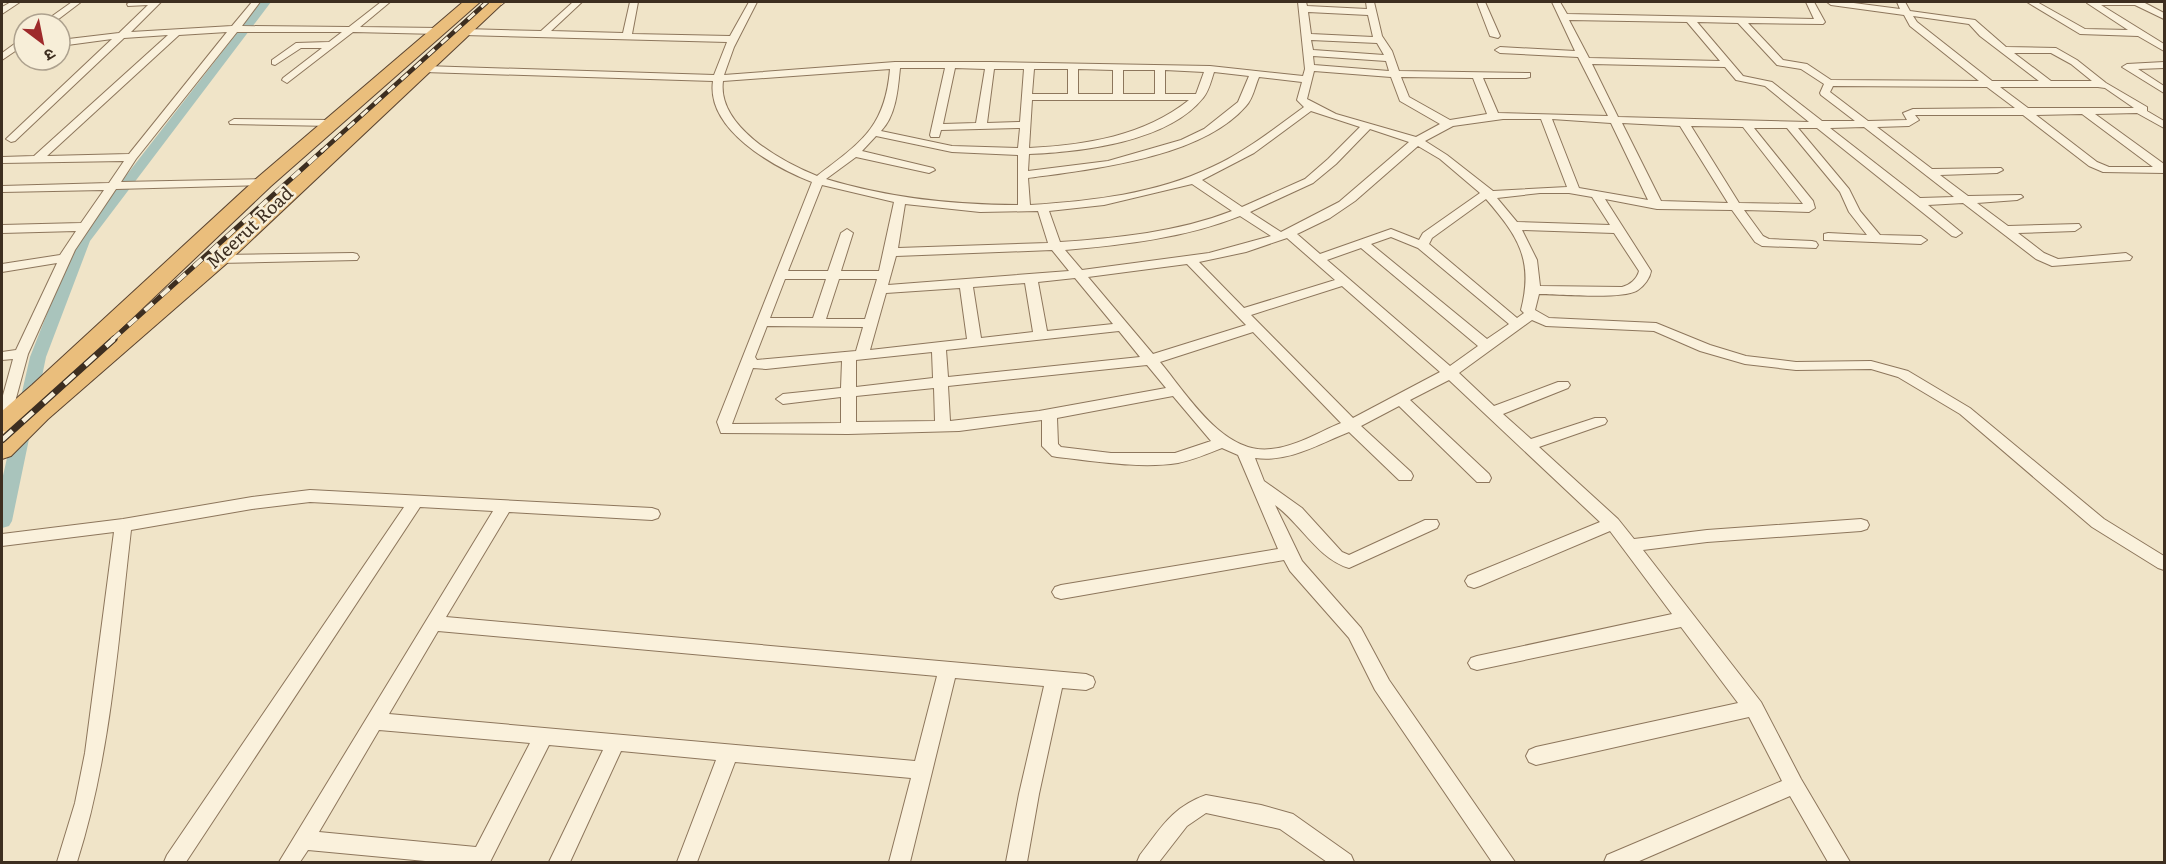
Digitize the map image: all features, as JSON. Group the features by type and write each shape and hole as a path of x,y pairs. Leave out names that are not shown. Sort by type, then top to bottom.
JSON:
{"highway":[{"name":"Meerut Road","path":"9,431 41,391 264,182 472,2"},
{"name":"Meerut Road","path":"9,431 218,259 498,2"}],"street":[{"path":"2,11 16,2"},
{"path":"63,12 77,2"},
{"path":"131,4 157,2"},
{"path":"10,139 157,2"},
{"path":"9,431 21,354 65,258 132,157 238,29 256,2"},
{"path":"287,81 386,2"},
{"path":"543,34 578,2"},
{"path":"627,36 634,2"},
{"path":"753,2 721,67 716,90 723,112 737,131 750,142 800,173 818,180 900,201 979,208 1024,208 1130,195 1193,179 1242,158 1310,107"},
{"path":"1481,2 1495,36"},
{"path":"1556,2 1658,205"},
{"path":"1565,17 1819,23 1821,21 1810,2"},
{"path":"1831,2 1972,22 1983,34 2048,83"},
{"path":"1901,2 1913,24 2097,166 2107,170 2164,169"},
{"path":"2031,2 2083,32 2138,33"},
{"path":"2088,2 2164,48"},
{"path":"2088,2 2138,2 2164,16"},
{"path":"1449,124 1404,99 1387,51 1379,39 1371,7 1303,5 1309,74 1302,99 1310,107 1416,141 1462,169 1489,193 1514,226 1533,271 1533,290 1528,310 1531,314 1546,322 1560,324 1656,327 1705,348 1745,360 1787,366 1871,365 1887,368 1913,380 1965,411 2098,523 2164,564"},
{"path":"1689,19 1742,80 1768,84 1956,233"},
{"path":"1740,20 1780,63 1808,68 1829,83 2102,84"},
{"path":"72,41 122,35 256,28 439,30"},
{"path":"36,160 177,32"},
{"path":"464,32 735,39"},
{"path":"1306,38 1379,39"},
{"path":"275,62 299,45 332,45"},
{"path":"1500,50 1585,58 1727,64"},
{"path":"2006,51 2053,50 2069,58 2102,84 2143,109 2140,111"},
{"path":"1308,53 1388,58"},
{"path":"424,69 719,78 895,65 1160,67 1255,74 1526,75"},
{"path":"895,65 889,105 875,133 854,153 818,180 748,357 749,361 724,422 726,429 848,429 994,423 1176,391"},
{"path":"932,146 951,65"},
{"path":"981,125 990,65"},
{"path":"1024,208 1022,175 1029,66"},
{"path":"1073,66 1073,97"},
{"path":"1118,66 1118,97"},
{"path":"2163,66 2127,68 2164,90"},
{"path":"1160,67 1160,97"},
{"path":"875,133 932,146 1024,152 1094,144 1128,135 1166,121 1180,113 1198,98 1210,69"},
{"path":"1022,175 1109,164 1185,142 1208,130 1243,104 1255,74"},
{"path":"1478,74 1494,117"},
{"path":"1829,83 1825,93 2040,256 2056,263 2126,257"},
{"path":"1027,97 1198,98"},
{"path":"881,289 1078,274 1224,255 1284,235 1329,213 1356,195 1416,141 1449,124 1466,119 1546,118 1791,126 1912,122 1914,120 1908,113 1913,111 2140,111 2164,125"},
{"path":"2084,111 2164,169"},
{"path":"1546,118 1574,190"},
{"path":"234,122 332,123"},
{"path":"1684,123 1736,207 1761,241 1812,245"},
{"path":"937,127 1025,125"},
{"path":"891,252 1055,246 1168,233 1244,212 1307,182 1335,160 1368,125"},
{"path":"1422,245 1427,236 1489,193 1574,190 1658,205 1805,210 1810,206 1747,126"},
{"path":"1791,126 1845,191 1855,212 1877,239"},
{"path":"854,153 929,170"},
{"path":"2,160 132,157"},
{"path":"1930,172 1997,170"},
{"path":"1193,179 1284,235 1318,259 1450,373 1612,523 1632,546 1684,619 1754,708 1794,785 1839,862"},
{"path":"2,189 264,182"},
{"path":"1533,290 1623,291 1633,288 1644,276 1645,271 1596,195"},
{"path":"1918,202 2017,197"},
{"path":"848,429 848,392 855,356 871,323 881,289 891,252 900,201"},
{"path":"1042,207 1055,246 1078,274 1210,431 1222,442 1244,452 1269,455 1285,452 1351,425 1450,373 1531,314"},
{"path":"1514,226 1618,229"},
{"path":"2,229 84,227"},
{"path":"2006,230 2075,227"},
{"path":"818,322 847,233"},
{"path":"1318,259 1395,233 1422,245 1517,324"},
{"path":"1828,237 1921,240"},
{"path":"1362,243 1487,346"},
{"path":"218,259 353,257"},
{"path":"2,268 65,258"},
{"path":"1190,260 1351,425 1405,476"},
{"path":"781,275 885,275"},
{"path":"1031,278 1041,337"},
{"path":"1242,313 1342,282"},
{"path":"966,284 975,344"},
{"path":"762,322 871,323"},
{"path":"749,361 753,364 766,365 1123,327"},
{"path":"783,399 1150,360 1255,327"},
{"path":"939,348 943,426"},
{"path":"2,356 21,354"},
{"path":"1493,412 1563,385"},
{"path":"1401,399 1483,478"},
{"path":"1049,414 1050,446 1057,452 1111,458 1175,458 1190,455 1222,442"},
{"path":"1527,446 1600,421"},
{"path":"1244,452 1288,553 1296,566 1355,633 1382,686 1504,862"},
{"path":"1258,484 1296,512 1336,556 1349,562 1431,524"},
{"path":"4,540 123,525 252,503 310,496 652,514"},
{"path":"174,862 417,501"},
{"path":"289,862 505,505"},
{"path":"1474,582 1612,523"},
{"path":"67,862 85,803 95,753 123,525"},
{"path":"1632,546 1707,536 1861,525"},
{"path":"1061,592 1288,553"},
{"path":"1477,663 1684,619"},
{"path":"432,623 1086,682"},
{"path":"900,862 948,669"},
{"path":"1017,862 1029,794 1055,679"},
{"path":"1536,756 1754,708"},
{"path":"375,721 923,770"},
{"path":"302,840 480,860 544,736"},
{"path":"560,862 616,742"},
{"path":"687,862 729,752"},
{"path":"1614,862 1794,785"},
{"path":"1147,862 1182,817 1197,806 1206,804 1286,821 1344,862"}],"waterway":[{"path":"2,521 38,357 83,240 266,2"}],"railway":[{"path":"321,152 487,2"},
{"path":"112,340 322,151"},
{"path":"2,440 114,339"}]}
